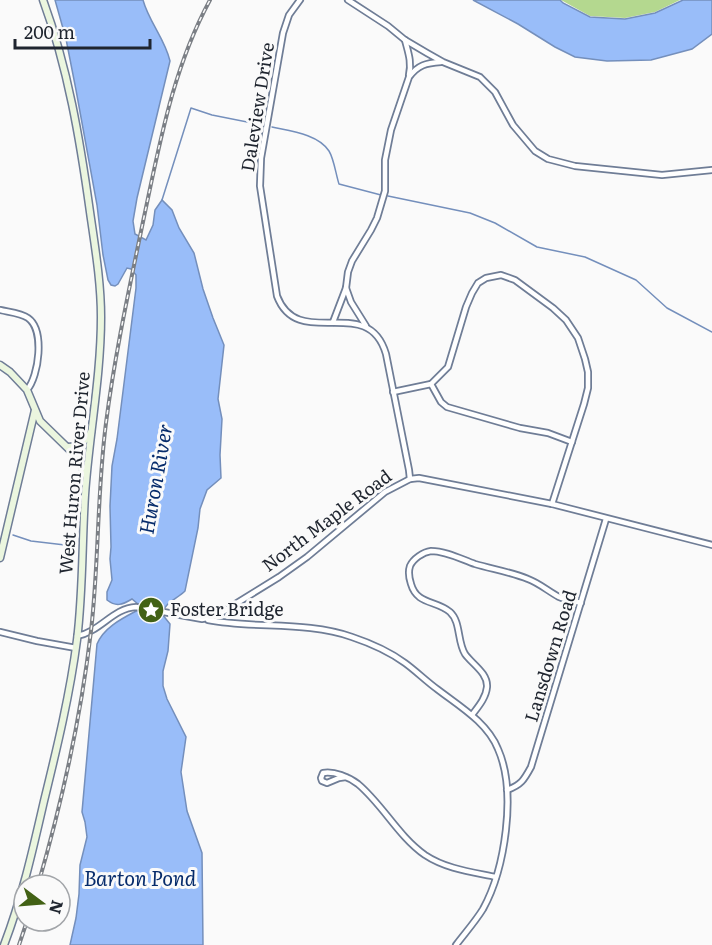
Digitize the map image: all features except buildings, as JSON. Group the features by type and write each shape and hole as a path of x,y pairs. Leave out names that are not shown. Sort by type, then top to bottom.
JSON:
{"street":[{"name":"West Huron River Drive","path":"4,945 30,864 76,648 87,478 100,349 100,285 82,157 74,109 54,32 43,0"},
{"name":"Daleview Drive","path":"300,0 289,15 283,33 261,158 260,186 277,296 281,306 288,314 299,320 366,326"},
{"path":"348,0 405,40 442,62 480,77 495,92 513,125 535,152 548,159 575,166 662,175 712,170"},
{"path":"333,322 346,288 352,261 377,218 386,191 385,160 391,130 411,68 405,40"},
{"path":"409,77 421,65 442,62"},
{"path":"393,392 431,384 448,367 466,307 478,283 486,278 501,275 515,280 566,320 578,338 588,372 588,388 552,504"},
{"path":"346,288 351,302 366,326 378,336 383,346 410,479"},
{"path":"0,310 26,316 33,323 38,334 36,374 27,390"},
{"path":"0,365 27,390 40,421 68,447 81,464 87,478"},
{"path":"431,384 441,402 447,407 509,425 548,433 572,442"},
{"path":"0,558 35,410"},
{"path":"68,447 79,445 93,428"},
{"name":"North Maple Road","path":"202,619 223,612 279,577 307,557 385,492 410,479 419,478 552,504 712,545"},
{"name":"Lansdown Road","path":"507,790 518,786 531,767 606,519"},
{"path":"472,715 485,697 486,680 461,647 455,620 450,612 421,600 411,587 408,575 410,566 415,560 430,551 444,553 514,574 530,580 561,598 581,603"},
{"path":"77,636 97,629 124,609 136,607 240,625 326,630 352,637 404,663 472,715 498,748 507,790 506,827 500,862 491,891 471,927 456,945"},
{"path":"0,632 76,648"},
{"path":"346,777 327,783 321,778 326,772 346,777 358,784 408,841 425,855 440,863 496,877"}],"green space":[{"path":"561,0 680,0 655,12 625,18 590,16"}],"water":[{"name":"Barton Pond","path":"55,0 143,0 165,45 170,61 137,198 133,221 135,234 146,240 153,225 155,210 162,200 172,210 179,228 194,253 203,289 224,345 218,399 222,419 221,478 207,490 200,509 185,591 168,604 162,614 170,624 163,686 186,737 181,772 187,811 202,853 203,945 70,945 79,894 80,865 87,837 82,812 97,644 109,628 138,610 139,605 132,599 119,604 113,604 107,600 107,592 112,580 110,506 112,466 136,275 127,268 115,286 111,285 108,280 76,90 66,39"},
{"path":"473,0 560,0 590,17 625,19 655,13 683,0 712,0 712,34 692,49 651,60 607,61 575,57"}],"waterway":[{"path":"162,200 191,108 212,115 262,125"},
{"path":"272,127 303,134 324,145 332,158 339,184 381,195"},
{"path":"388,196 470,213 495,223 537,247 585,257 636,280 667,308 712,332"},
{"path":"13,535 31,541 65,545"}],"railway":[{"path":"41,873 70,759 87,663 94,605 103,449 123,319 169,106 186,52 210,0"},
{"path":"19,945 23,933"}],"place":[{"name":"Foster Bridge","path":"151,610"}],"water label":[{"name":"Huron River","path":"156,479"}]}
